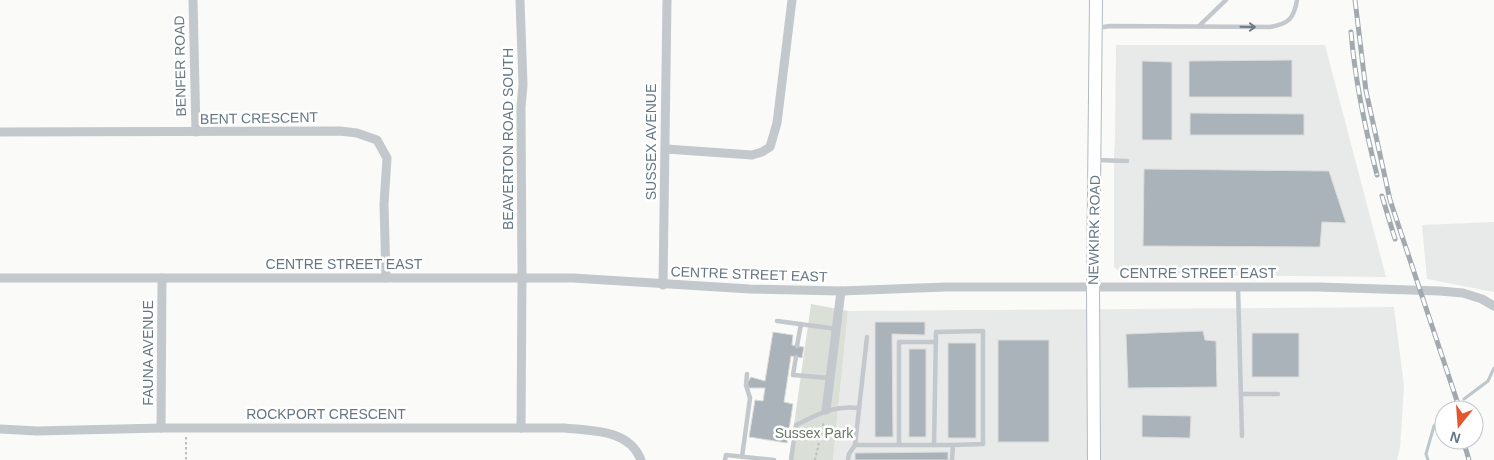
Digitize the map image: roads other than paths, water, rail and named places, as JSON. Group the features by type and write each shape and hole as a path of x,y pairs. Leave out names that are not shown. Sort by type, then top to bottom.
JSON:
{"street":[{"name":"BENFER ROAD","path":"192,0 196,132"},
{"name":"BEAVERTON ROAD SOUTH","path":"520,0 523,85 521,428"},
{"name":"SUSSEX AVENUE","path":"663,285 667,0"},
{"path":"666,149 752,155 770,147 777,123 792,0"},
{"name":"NEWKIRK ROAD","path":"1094,460 1093,287 1096,0"},
{"name":"BENT CRESCENT","path":"0,132 340,131 357,133 377,140 387,158 384,204 386,278"},
{"name":"CENTRE STREET EAST","path":"0,278 573,278 663,285 841,291 945,287 1238,287 1430,290 1463,293 1482,299 1494,306"},
{"name":"FAUNA AVENUE","path":"161,428 162,278"},
{"path":"826,410 841,291"},
{"name":"ROCKPORT CRESCENT","path":"0,429 37,431 161,428 564,428 613,434 625,439 634,448 641,460"}],"lane":[{"path":"1199,26 1226,0"},
{"path":"1096,29 1110,26 1270,27 1283,25 1291,18 1296,8 1297,0"},
{"path":"1094,160 1127,161"},
{"path":"1238,287 1242,436"},
{"path":"776,322 837,329"},
{"path":"797,346 801,324"},
{"path":"855,445 899,445 934,445 953,445 984,444 983,331 936,332 934,445"},
{"path":"848,460 848,454 855,445 867,337"},
{"path":"899,445 899,342 936,342"},
{"path":"796,357 794,375 830,378"},
{"path":"742,456 750,398 746,385 747,374"},
{"path":"1241,394 1278,394"},
{"path":"791,460 796,425 826,410 846,406 859,408"},
{"path":"952,460 953,445"},
{"path":"726,460 726,455 774,460"}],"waterway":[{"path":"1464,399 1488,381 1494,368"},
{"path":"1428,460 1426,454 1434,426"}],"railway":[{"path":"1355,0 1366,91 1390,200 1457,400"},
{"path":"1351,32 1361,104 1377,175"},
{"path":"1382,196 1395,239"},
{"path":"1466,450 1469,460"}],"park label":[{"name":"Sussex Park","path":"814,433"}]}
